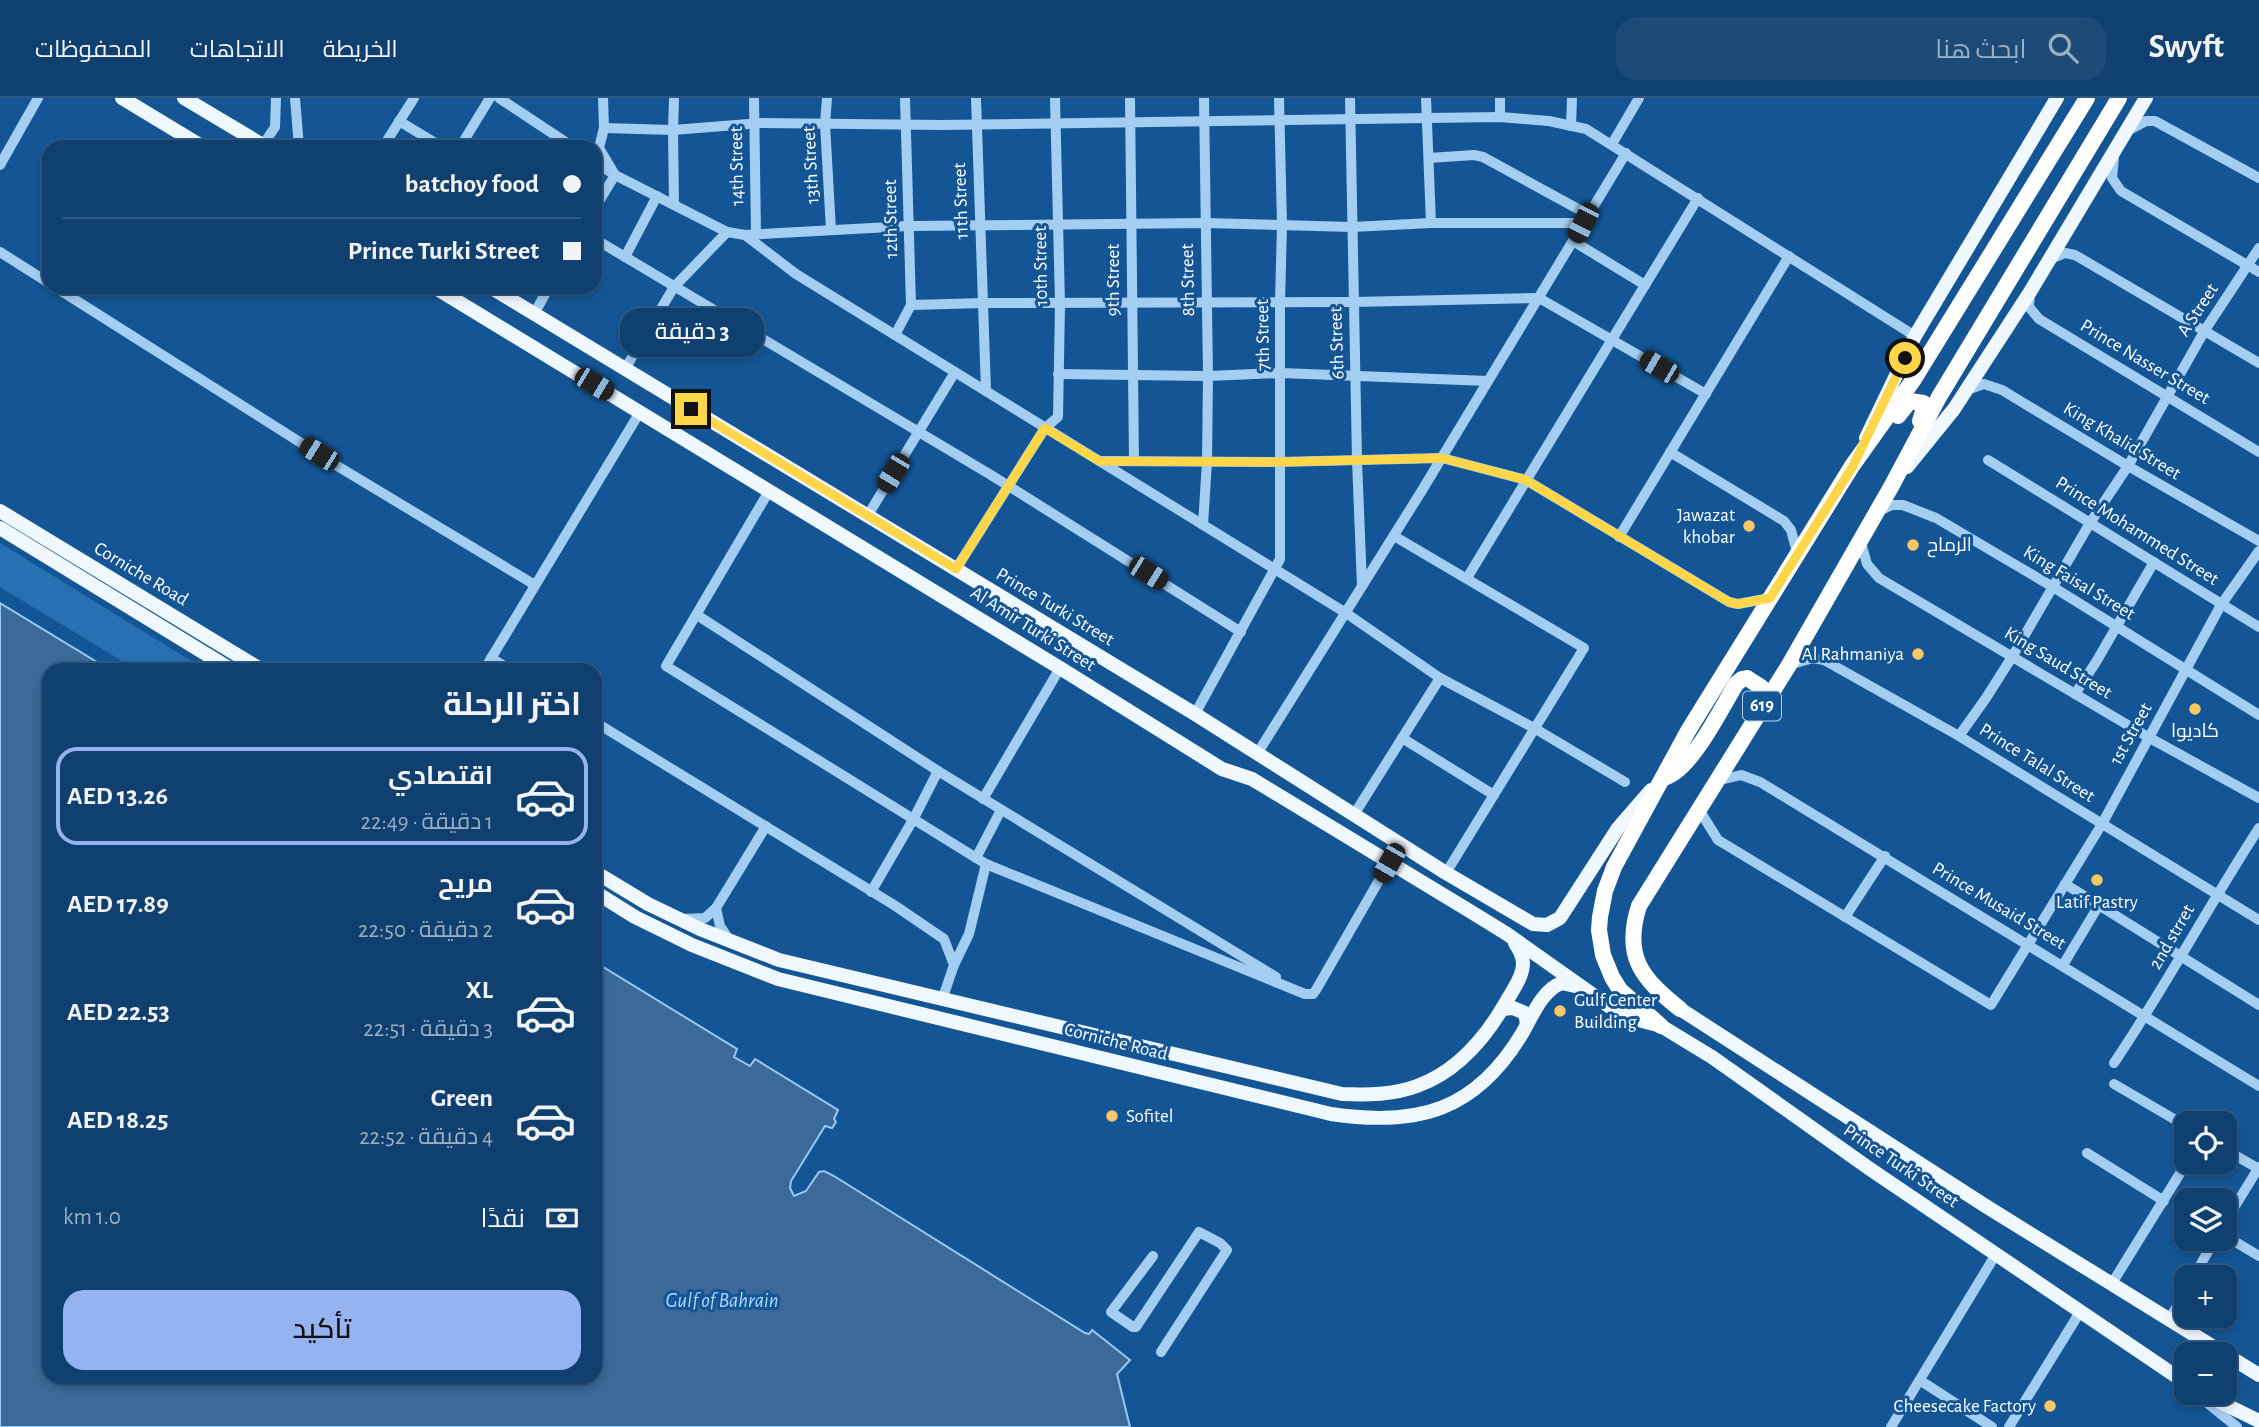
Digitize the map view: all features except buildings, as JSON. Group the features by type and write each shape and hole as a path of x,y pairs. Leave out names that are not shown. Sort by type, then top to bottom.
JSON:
{"highway":[{"name":"619","path":"1661,778 1770,598 1853,466 1914,379 2087,98"},
{"name":"619","path":"1680,1009 1643,975 1633,950 1632,933 1639,905 1714,781 1789,665 1939,397 2119,98"},
{"path":"1784,577 1804,566 1876,445 1910,401 1923,403 1924,408 1910,440 1907,456"},
{"path":"1661,1026 1631,1002 1612,977 1603,955 1599,930 1602,903 1610,877 1661,778 1671,777 1684,764 1736,684 1747,678 1761,688 1761,694 1725,766"}],"main road":[{"path":"122,98 191,140"},
{"path":"184,98 254,140"},
{"path":"1853,466 1915,336 2057,98"},
{"path":"1891,487 1954,409 2030,292 2146,98"},
{"name":"Al Amir Turki Street","path":"446,294 1223,769 1252,779 1507,934 1590,993"},
{"name":"Prince Turki Street","path":"501,294 1195,714 1446,873 1533,924 1547,925 1560,918 1618,828 1661,778"},
{"name":"Corniche Road","path":"0,512 250,663"},
{"name":"Corniche Road","path":"0,528 221,663"},
{"path":"1252,779 1261,756"},
{"name":"Corniche Road","path":"602,876 677,918 779,960 1342,1094 1363,1095 1418,1086 1447,1071 1477,1044 1502,1009 1518,981 1523,965 1520,950 1507,934"},
{"name":"Corniche Road","path":"602,897 635,917 692,945 778,979 1331,1114 1366,1119 1411,1117 1454,1104 1469,1095 1493,1072 1546,994 1556,985 1568,983 1590,993"},
{"name":"Prince Turki Street","path":"1590,993 1631,1018 1661,1026 1712,1058 2174,1375"},
{"path":"1502,1009 1525,1013 1527,1024"},
{"name":"Prince Turki Street","path":"1680,1009 2111,1285 2259,1375"},
{"path":"2219,1405 2251,1427"},
{"path":"2227,1405 2259,1420"}],"street":[{"path":"0,165 38,98"},
{"path":"267,140 275,127 276,98"},
{"path":"295,98 298,140"},
{"path":"387,140 414,98"},
{"path":"464,140 490,98"},
{"path":"499,98 562,140"},
{"path":"601,140 604,128 603,98"},
{"path":"674,98 674,205"},
{"name":"14th Street","path":"750,234 754,98"},
{"name":"13th Street","path":"827,98 825,124 831,230"},
{"name":"12th Street","path":"905,98 911,305"},
{"name":"11th Street","path":"976,98 986,391"},
{"name":"10th Street","path":"956,569 1045,428 1058,417 1060,304 1055,98"},
{"name":"9th Street","path":"1130,98 1135,461"},
{"name":"8th Street","path":"1203,525 1208,462 1204,98"},
{"name":"7th Street","path":"1276,570 1280,559 1282,225 1279,98"},
{"name":"6th Street","path":"1350,98 1357,460 1363,586"},
{"path":"1426,98 1432,223"},
{"path":"1500,98 1500,117"},
{"path":"1571,127 1572,98"},
{"path":"1612,144 1639,98"},
{"path":"604,128 673,130 754,124 906,125 1500,117 1549,121 1586,129 1612,144 1915,336"},
{"path":"399,121 430,140"},
{"path":"2127,131 2146,121 2155,121 2259,178"},
{"path":"275,127 287,131 296,124"},
{"path":"2119,145 2111,171 2115,185 2121,191 2259,272"},
{"path":"602,153 615,175"},
{"path":"1261,756 1626,153"},
{"path":"1429,158 1474,155 1483,157 1586,219"},
{"path":"602,167 727,232 750,234 908,226 1205,223 1352,227 1586,219"},
{"path":"602,196 615,175"},
{"path":"625,257 657,196"},
{"path":"1467,578 1698,198"},
{"path":"625,369 674,287 727,232"},
{"path":"750,234 796,274 1346,613 1440,678 1534,728 1625,782"},
{"path":"1573,241 1645,285"},
{"path":"602,243 1008,486 1241,632"},
{"name":"A Street","path":"1959,736 2012,657 2090,523 2128,466 2205,330 2259,248"},
{"path":"0,252 42,279"},
{"path":"2049,261 2061,253 2075,255 2259,363"},
{"path":"1619,537 1789,256"},
{"name":"Prince Nasser Street","path":"2030,292 2029,307 2039,319 2259,452"},
{"path":"66,294 340,467 535,585"},
{"path":"534,314 545,294"},
{"path":"895,335 911,305 1538,298 1706,394"},
{"path":"868,515 955,372"},
{"path":"1058,374 1208,376 1281,373 1488,381"},
{"name":"King Khalid Street","path":"1965,391 1984,384 2002,390 2259,541"},
{"path":"488,663 640,412"},
{"path":"1670,452 1784,521 1791,530 1798,556"},
{"path":"1099,461 1279,462 1442,458 1526,480 1729,602 1738,604 1770,598"},
{"name":"Prince Mohammed Street","path":"1992,462 2259,627"},
{"path":"769,491 666,666 981,861 1305,994 1313,994 1316,990 1389,863"},
{"name":"King Faisal Street","path":"1875,513 1892,505 1918,510 1936,518 2259,715"},
{"path":"1394,536 1584,648 1446,873"},
{"name":"King Saud Street","path":"1860,538 1867,564 1879,578 2148,737 2259,798"},
{"name":"1st Street","path":"1845,917 1991,1005 2102,824 2221,605 2259,551"},
{"path":"2075,694 2154,562"},
{"path":"1195,714 1276,570"},
{"path":"697,615 938,771 1305,994"},
{"path":"491,658 499,663"},
{"name":"Prince Talal Street","path":"1789,665 1813,658 1824,660 1959,736 2259,920"},
{"path":"983,799 1060,668"},
{"path":"1355,813 1440,678"},
{"path":"602,726 944,939 954,965"},
{"path":"1402,738 1494,795"},
{"path":"872,892 938,771"},
{"name":"Prince Musaid Street","path":"1714,781 1741,775 1760,782 2259,1086"},
{"path":"1698,808 1718,840 1845,917 1885,856"},
{"path":"942,1000 954,965 969,934 981,861 1001,810"},
{"path":"677,918 705,918 716,908 766,827"},
{"name":"2nd strret","path":"2114,1063 2146,1016 2216,894 2259,828"},
{"path":"2065,884 2259,1005"},
{"path":"2063,965 2099,905"},
{"path":"716,908 720,926 730,941"},
{"path":"2114,1084 2174,1119"},
{"path":"2087,1153 2164,1200"},
{"path":"2237,1156 2259,1168 2237,1203"},
{"path":"2111,1285 2180,1174"},
{"path":"1153,1256 1111,1312 1133,1327 1199,1232 1220,1243 1227,1250 1161,1352"},
{"path":"2237,1243 2259,1256"},
{"path":"1891,1427 1996,1254"},
{"path":"2169,1320 2174,1311"},
{"path":"2009,1427 2080,1312"},
{"path":"1920,1381 1992,1427"},
{"path":"2210,1405 2237,1427"}],"shaded area":[{"path":"0,543 195,663 125,663 0,587"}],"water":[{"name":"Gulf of Bahrain","path":"0,603 99,663 42,663 42,1384 602,1384 602,966 737,1049 734,1057 750,1066 755,1059 838,1110 834,1119 836,1122 832,1128 825,1126 791,1181 790,1188 794,1196 806,1191 819,1172 824,1171 1085,1333 1089,1334 1092,1330 1130,1360 1117,1374 1130,1427 0,1427"}],"place":[{"name":"Jawazat khobar","path":"1749,526"},
{"name":"الرماح","path":"1913,545"},
{"name":"Al Rahmaniya","path":"1918,654"},
{"name":"كاديوا","path":"2195,709"},
{"name":"Latif Pastry","path":"2097,880"},
{"name":"Gulf Center Building","path":"1560,1011"},
{"name":"Sofitel","path":"1112,1116"},
{"name":"Cheesecake Factory","path":"2050,1406"}],"route":[{"path":"691,409 956,569 1045,428 1099,461 1279,462 1442,458 1526,480 1729,602 1738,604 1770,598 1853,466 1905,358"}]}
